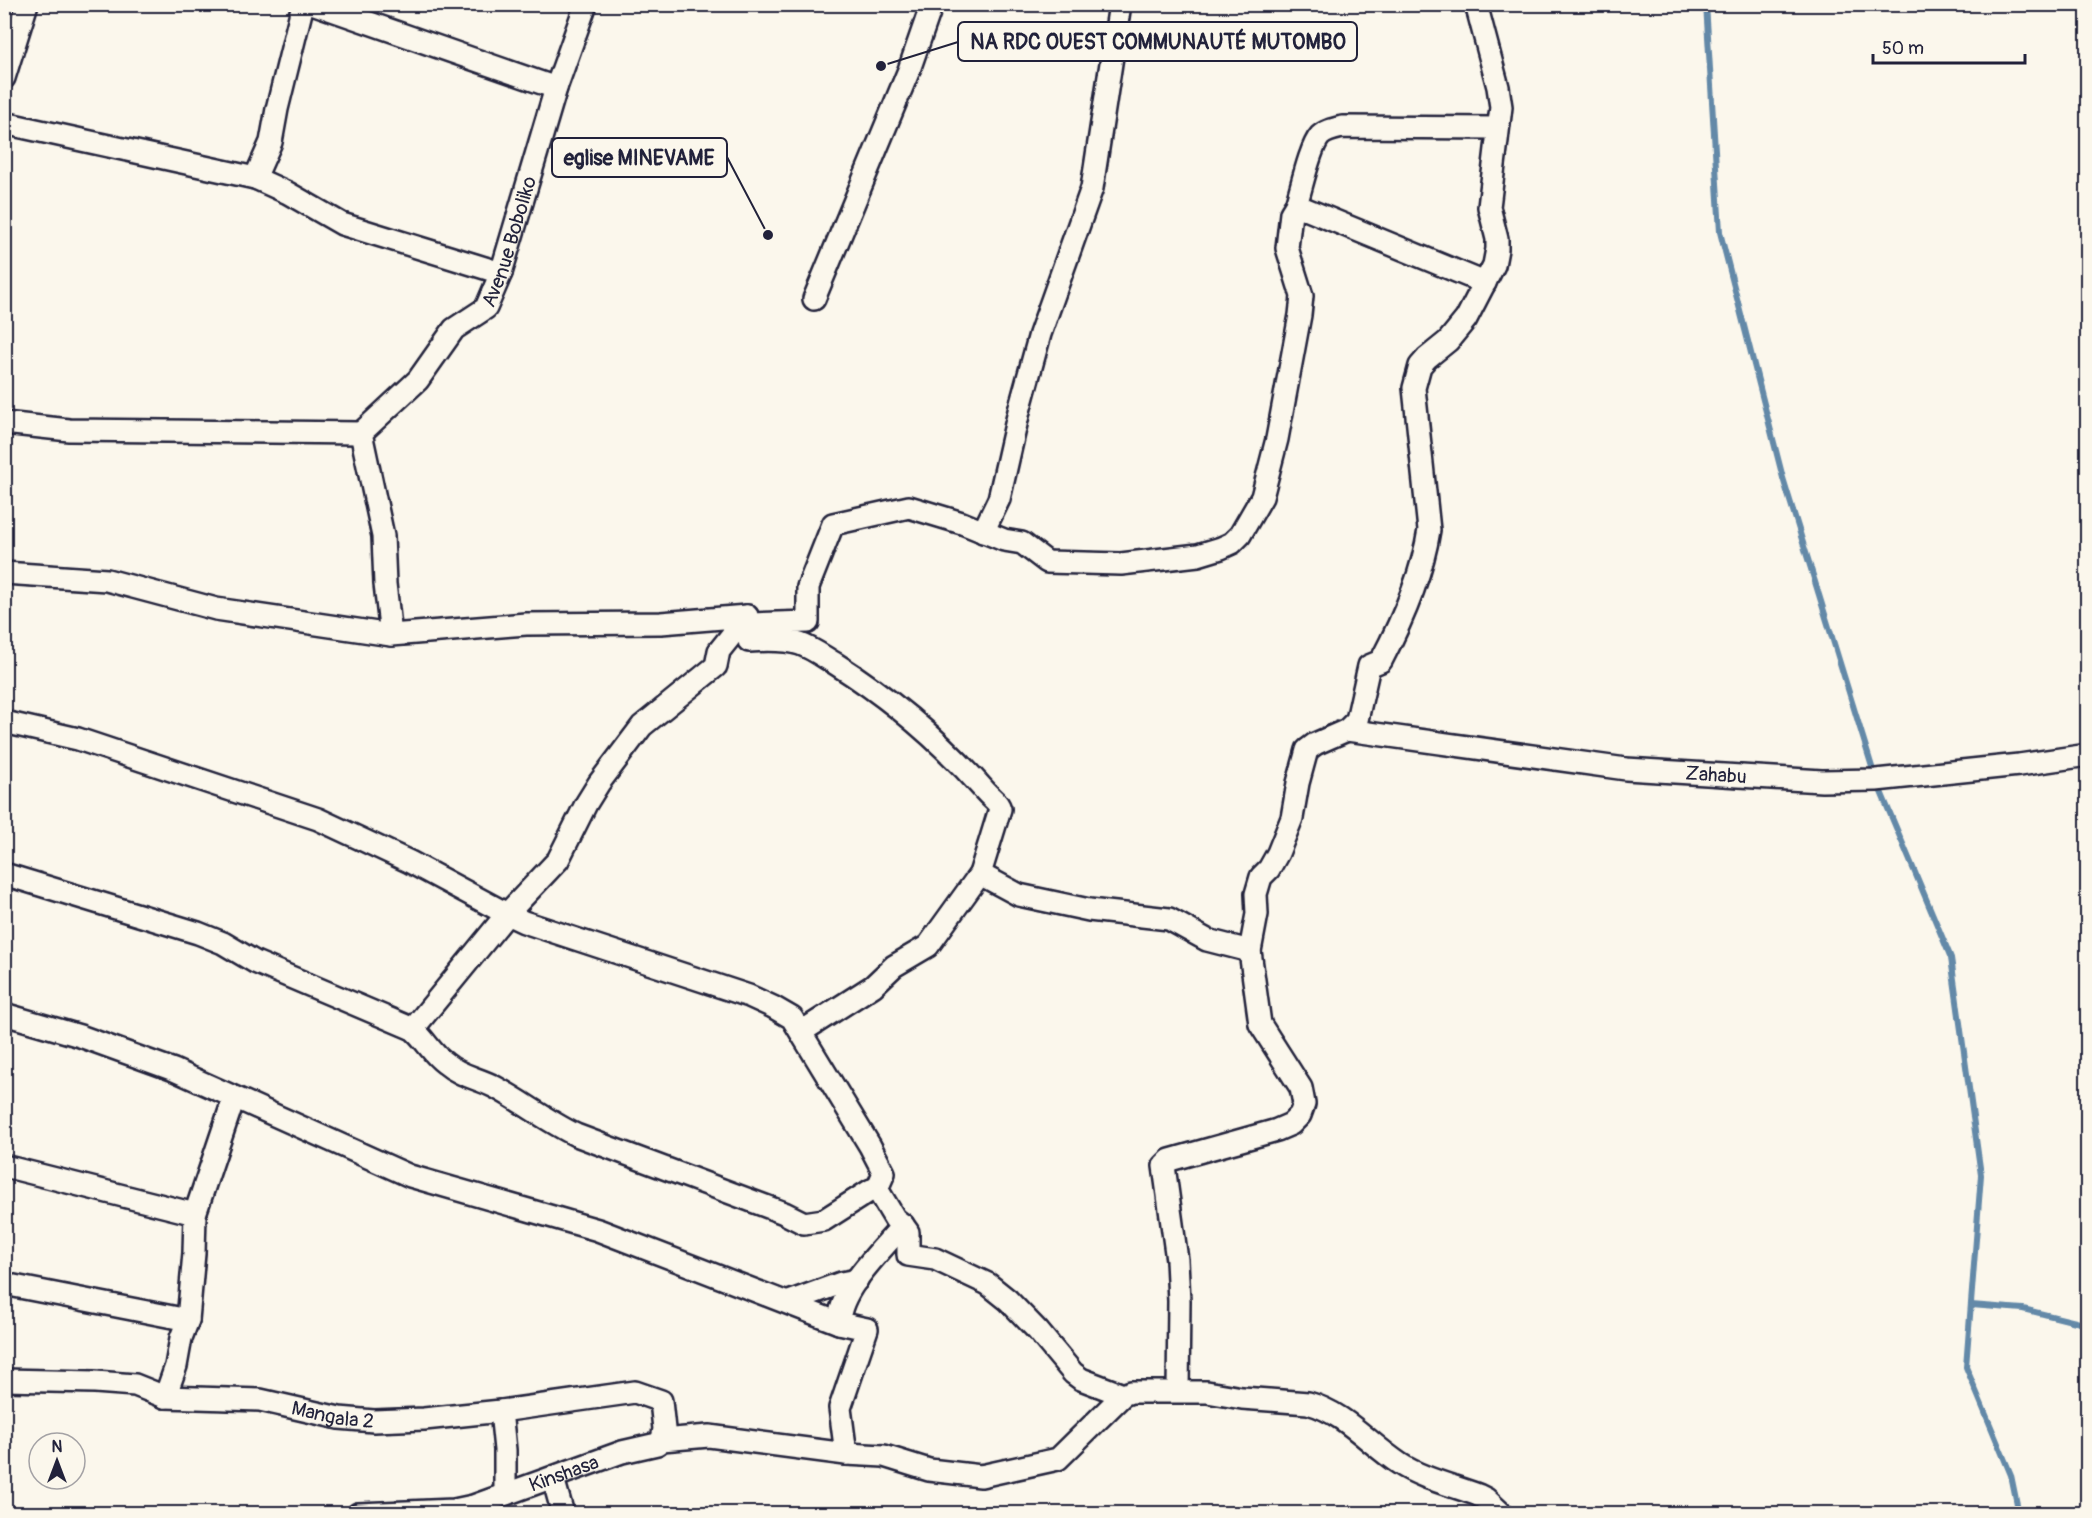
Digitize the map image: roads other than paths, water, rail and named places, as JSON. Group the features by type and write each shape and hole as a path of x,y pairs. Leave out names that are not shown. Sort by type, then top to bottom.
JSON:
{"street":[{"path":"4,78 27,4"},
{"path":"255,178 271,142 303,4"},
{"path":"315,4 556,88"},
{"name":"Avenue Boboliko","path":"361,433 418,380 454,329 486,308 501,273 556,88 586,4"},
{"path":"814,299 909,70 932,4"},
{"path":"983,532 999,499 1018,411 1040,334 1092,188 1120,4"},
{"path":"1178,1391 1177,1260 1164,1166 1170,1160 1277,1130 1291,1124 1300,1115 1304,1104 1302,1088 1260,1024 1250,951 1257,914 1256,894 1261,877 1269,869 1278,853 1292,818 1307,750 1347,730 1357,720 1369,666 1381,661 1398,630 1426,549 1429,530 1414,388 1416,376 1427,358 1448,340 1466,319 1494,265 1497,239 1489,207 1501,106 1477,5 1458,4"},
{"path":"4,123 255,178 288,193 342,224 501,273"},
{"path":"801,1032 873,986 894,966 928,946 980,874 1000,809 999,803 989,796 933,738 854,676 798,643 749,641 751,624 808,622 808,587 833,524 909,507 1022,543 1047,562 1121,564 1198,555 1232,543 1240,535 1263,497 1277,439 1302,296 1287,248 1291,213 1296,205 1314,145 1327,131 1342,127 1498,128"},
{"path":"1296,205 1485,283"},
{"path":"4,423 69,430 361,433 383,536 385,584 391,635"},
{"path":"4,573 107,580 216,609 391,635 526,624 661,623 747,616 719,651 716,666 642,726 599,783 558,860 507,914 413,1029"},
{"path":"4,722 78,739 318,819 410,861 507,914 749,996 773,1007 792,1018 870,1146 884,1173 877,1189"},
{"name":"Zahabu","path":"1347,730 1626,769 1822,781 1876,780 2019,765 2088,755"},
{"path":"4,874 198,933 223,943 255,962 413,1029 442,1061 455,1071 499,1089 554,1124 576,1135 804,1223 824,1220 871,1190 877,1189"},
{"path":"980,874 1019,895 1089,910 1169,919 1207,939 1250,951"},
{"path":"4,1014 80,1036 174,1070 410,1176 598,1230 839,1323 867,1329 840,1408 846,1454"},
{"path":"165,1397 188,1320 195,1214 234,1098"},
{"path":"4,1166 195,1214"},
{"path":"877,1189 895,1219 908,1232 908,1255 935,1259 988,1284 1008,1300 1073,1373 1081,1379 1123,1395 1142,1390 1207,1392 1242,1398 1316,1405 1339,1415 1400,1465 1478,1495 1486,1499 1502,1514"},
{"path":"839,1323 841,1307 857,1280 903,1225"},
{"path":"789,1302 841,1283 857,1280"},
{"path":"4,1284 188,1320"},
{"name":"Mangala 2","path":"4,1380 135,1385 165,1397 260,1400 339,1418 364,1420 424,1419 501,1411 635,1392 661,1401 664,1429 662,1440"},
{"name":"Kinshasa","path":"358,1514 454,1510 553,1478 622,1452 657,1444 662,1440 709,1436 846,1454 884,1456 929,1470 981,1476 1058,1459 1123,1395"},
{"path":"501,1411 505,1450 505,1494"},
{"path":"553,1478 563,1514"}],"waterway":[{"path":"1706,4 1720,232 1783,478 1876,780 1951,958 1981,1175 1966,1367 2011,1475 2019,1514"},
{"path":"1971,1305 2023,1309 2088,1325"}],"place":[{"name":"NA RDC OUEST COMMUNAUTÉ MUTOMBO","path":"881,66"},
{"name":"eglise MINEVAME","path":"768,235"}]}
